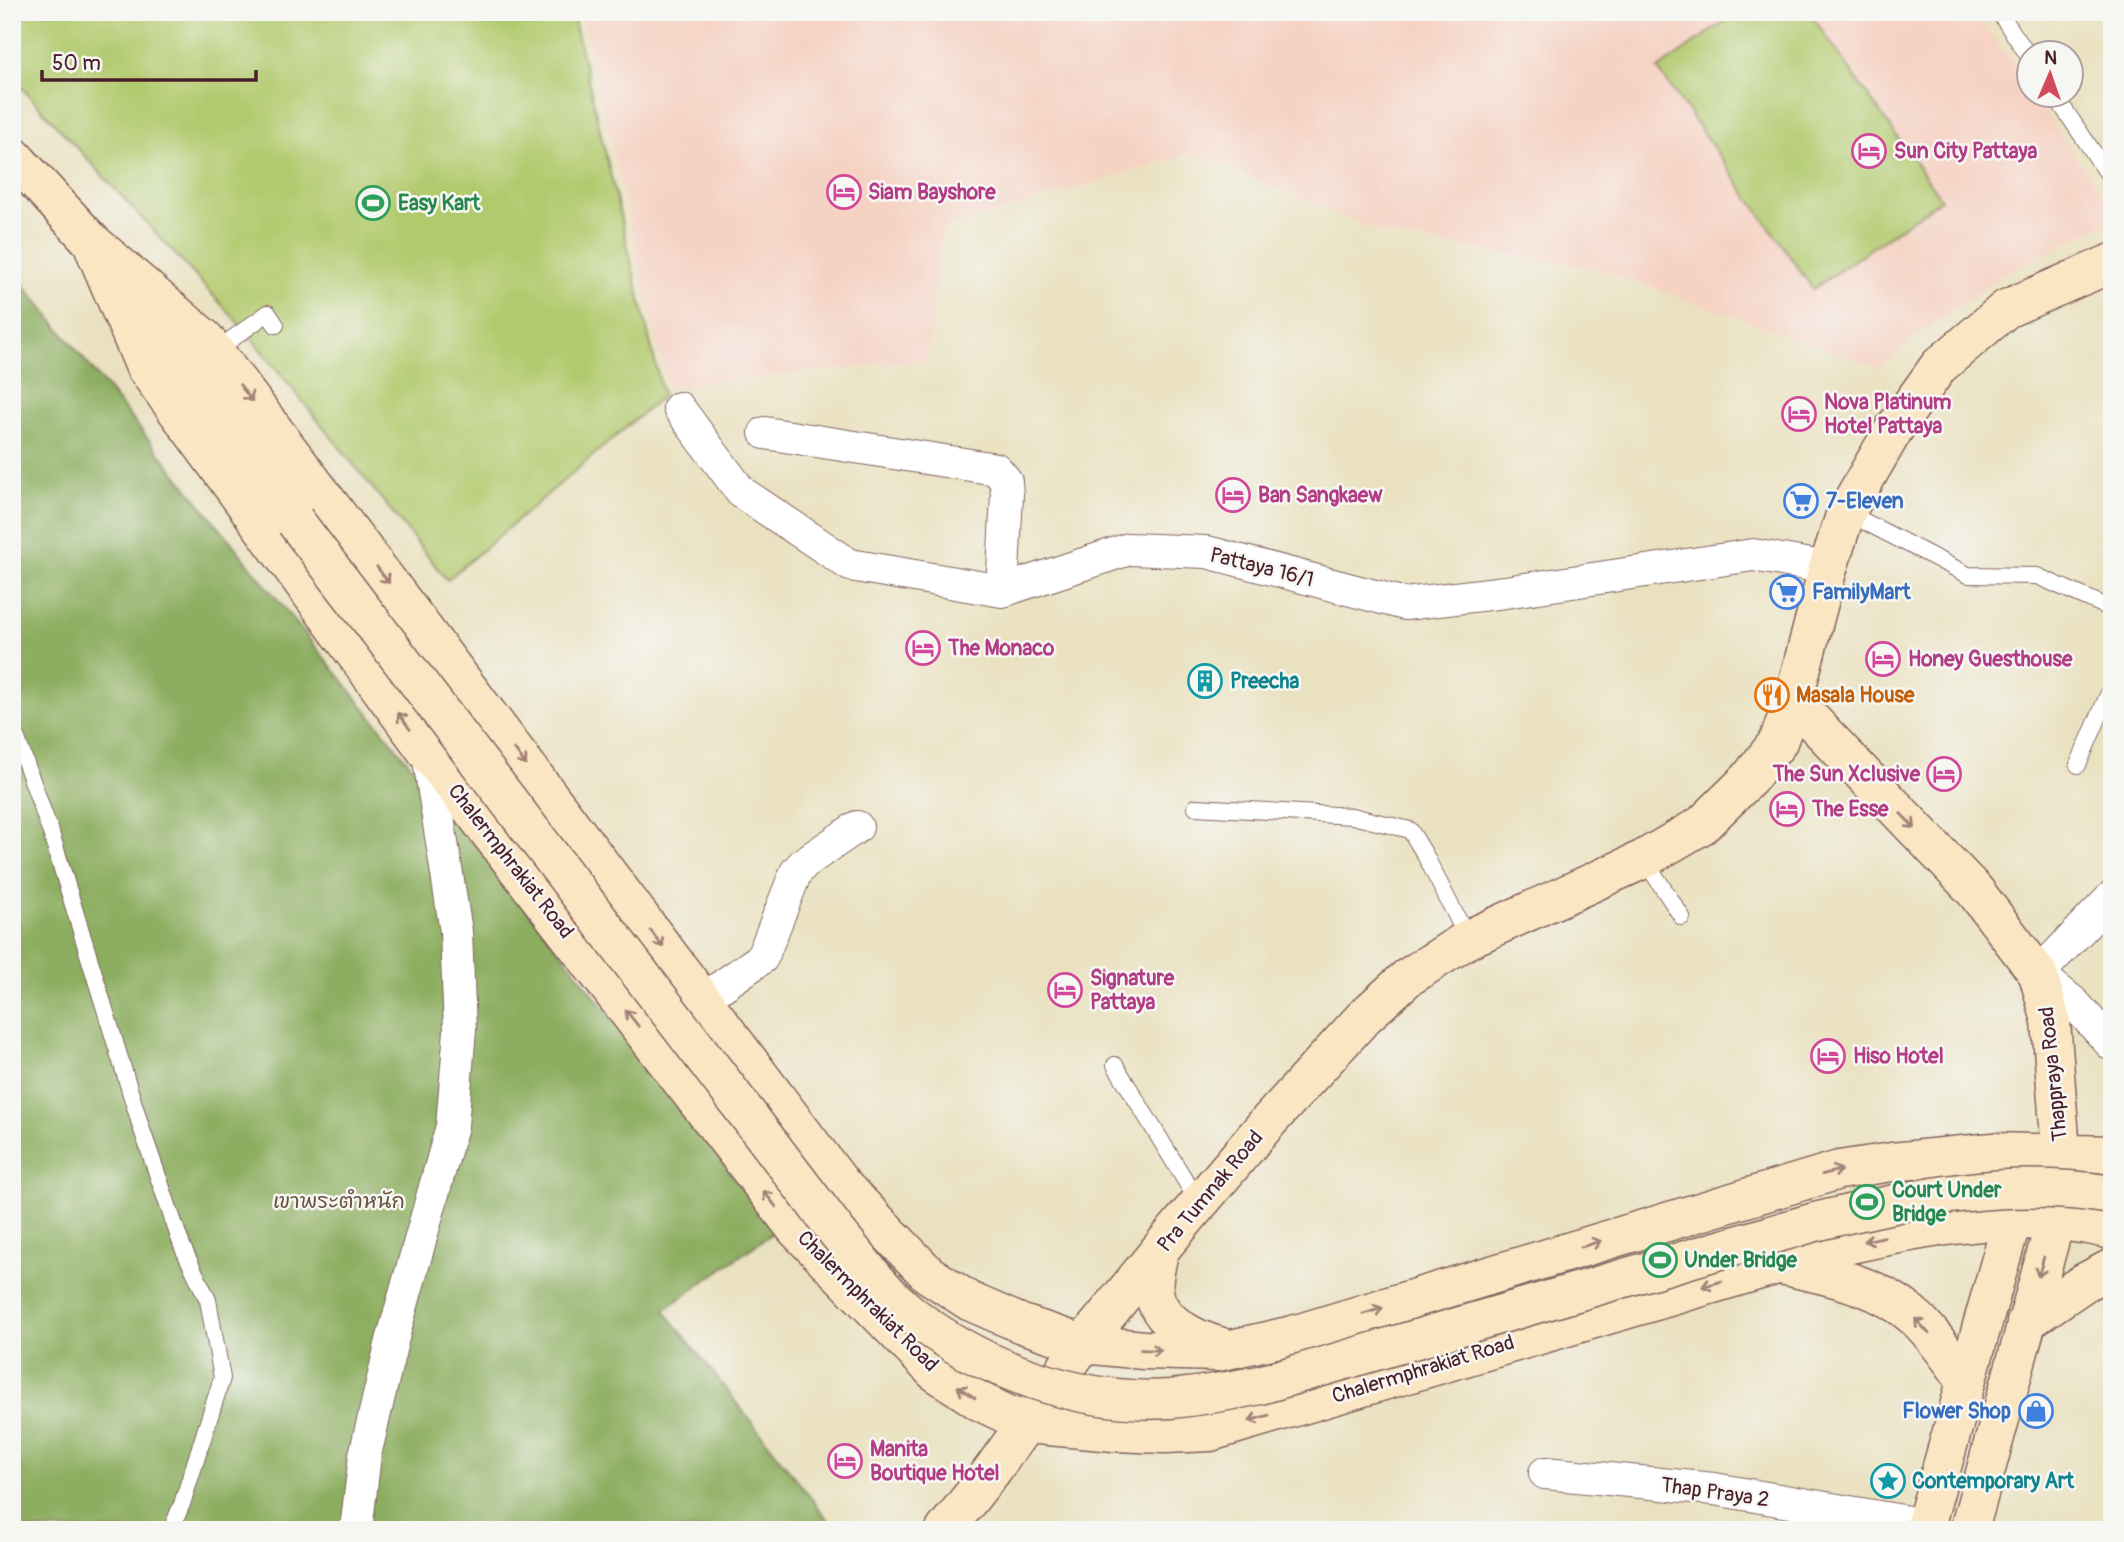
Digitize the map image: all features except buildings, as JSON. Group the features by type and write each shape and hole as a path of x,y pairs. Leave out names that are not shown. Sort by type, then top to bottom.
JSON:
{"main road":[{"name":"Chalermphrakiat Road","path":"12,155 92,242 205,339 842,1185 928,1275 968,1301 1022,1324 1083,1344 1144,1350 1218,1352 1293,1335 1839,1170 1993,1152 2112,1155"},
{"name":"Chalermphrakiat Road","path":"92,242 145,367 428,753 796,1229 934,1371 979,1401 1027,1424 1114,1432 1210,1432 1786,1261 1888,1236 1960,1223 2013,1221 2089,1224 2112,1230"},
{"path":"92,242 295,521 837,1232 874,1277 911,1314 957,1345 1009,1370 1061,1388 1115,1397 1168,1399 1218,1393 1260,1385 1815,1222 1903,1200 1970,1191 2034,1187 2112,1195"},
{"name":"Pra Tumnak Road","path":"945,1530 1027,1424 1083,1344 1268,1122 1365,1016 1407,978 1468,939 1644,859 1702,825 1749,779 1778,742 1793,701 1828,568 1846,513 1894,429 1939,366 2006,309 2112,263"},
{"name":"Thappraya Road","path":"1793,701 1975,891 2038,974 2051,1021 2045,1152 2054,1222 1969,1530"},
{"name":"Thappraya Road","path":"1925,1527 1965,1379 2013,1221 2045,1152"},
{"path":"796,1229 815,1226 831,1216 842,1185"},
{"path":"1774,1188 1793,1201 1804,1217 1806,1235 1786,1261 1888,1296 1919,1321 1965,1379"},
{"path":"1159,1251 1153,1288 1157,1304 1179,1329 1203,1342 1230,1349"},
{"path":"2026,1322 2085,1282 2112,1268"},
{"path":"1293,1335 1280,1347 1272,1362 1274,1378 1288,1395 1307,1404"},
{"path":"1937,1482 1979,1492"}],"street":[{"name":"Pattaya 16/1","path":"679,408 741,492 850,565 1002,591 1129,549 1207,552 1405,604 1753,555 1828,568"},
{"path":"765,433 996,469 1006,481 1007,495 1002,591"},
{"path":"356,1530 365,1455 389,1354 452,1126 460,1030 456,932 428,753"},
{"path":"702,1000 762,958 796,872 804,863 858,827"},
{"path":"2112,897 2038,974 2074,1003 2112,1045"},
{"name":"Thap Praya 2","path":"1545,1473 1714,1489 1925,1527"}],"lane":[{"path":"1999,12 2016,38"},
{"path":"2063,108 2112,180"},
{"path":"215,351 268,313 276,325"},
{"path":"1846,513 1968,575 2037,576 2112,609"},
{"path":"2078,765 2112,686"},
{"path":"12,725 51,833 145,1139 182,1246 208,1300 222,1378 182,1504 171,1530"},
{"path":"1196,807 1352,816 1410,830 1468,939"},
{"path":"1644,859 1682,917"},
{"path":"1115,1065 1200,1205"}],"shaded area":[{"name":"Siam Bayshore","path":"581,12 1976,12 2016,70 2016,108 2042,108 2112,208 2112,220 2011,270 1914,338 1880,368 1602,270 1386,234 1191,153 942,230 928,360 667,386"}],"green space":[{"name":"Easy Kart","path":"12,12 572,12 663,396 447,580 244,329 12,77"},
{"path":"1738,12 1809,12 1941,199 1813,289 1658,69"},
{"name":"เขาพระตำหนัก","path":"12,270 557,947 775,1231 664,1310 836,1530 12,1530"}],"place":[{"name":"Sun City Pattaya","path":"1869,151"},
{"name":"Siam Bayshore","path":"844,192"},
{"name":"Easy Kart","path":"373,203"},
{"name":"Nova Platinum Hotel Pattaya","path":"1799,414"},
{"name":"Ban Sangkaew","path":"1233,495"},
{"name":"7-Eleven","path":"1801,501"},
{"name":"FamilyMart","path":"1787,592"},
{"name":"The Monaco","path":"923,648"},
{"name":"Honey Guesthouse","path":"1883,659"},
{"name":"Preecha","path":"1205,681"},
{"name":"Masala House","path":"1772,695"},
{"name":"The Sun Xclusive","path":"1944,774"},
{"name":"The Esse","path":"1787,809"},
{"name":"Signature Pattaya","path":"1065,990"},
{"name":"Hiso Hotel","path":"1828,1056"},
{"name":"Court Under Bridge","path":"1867,1202"},
{"name":"Under Bridge","path":"1660,1260"},
{"name":"Flower Shop","path":"2036,1411"},
{"name":"Manita Boutique Hotel","path":"845,1461"},
{"name":"Contemporary Art","path":"1888,1481"}]}
